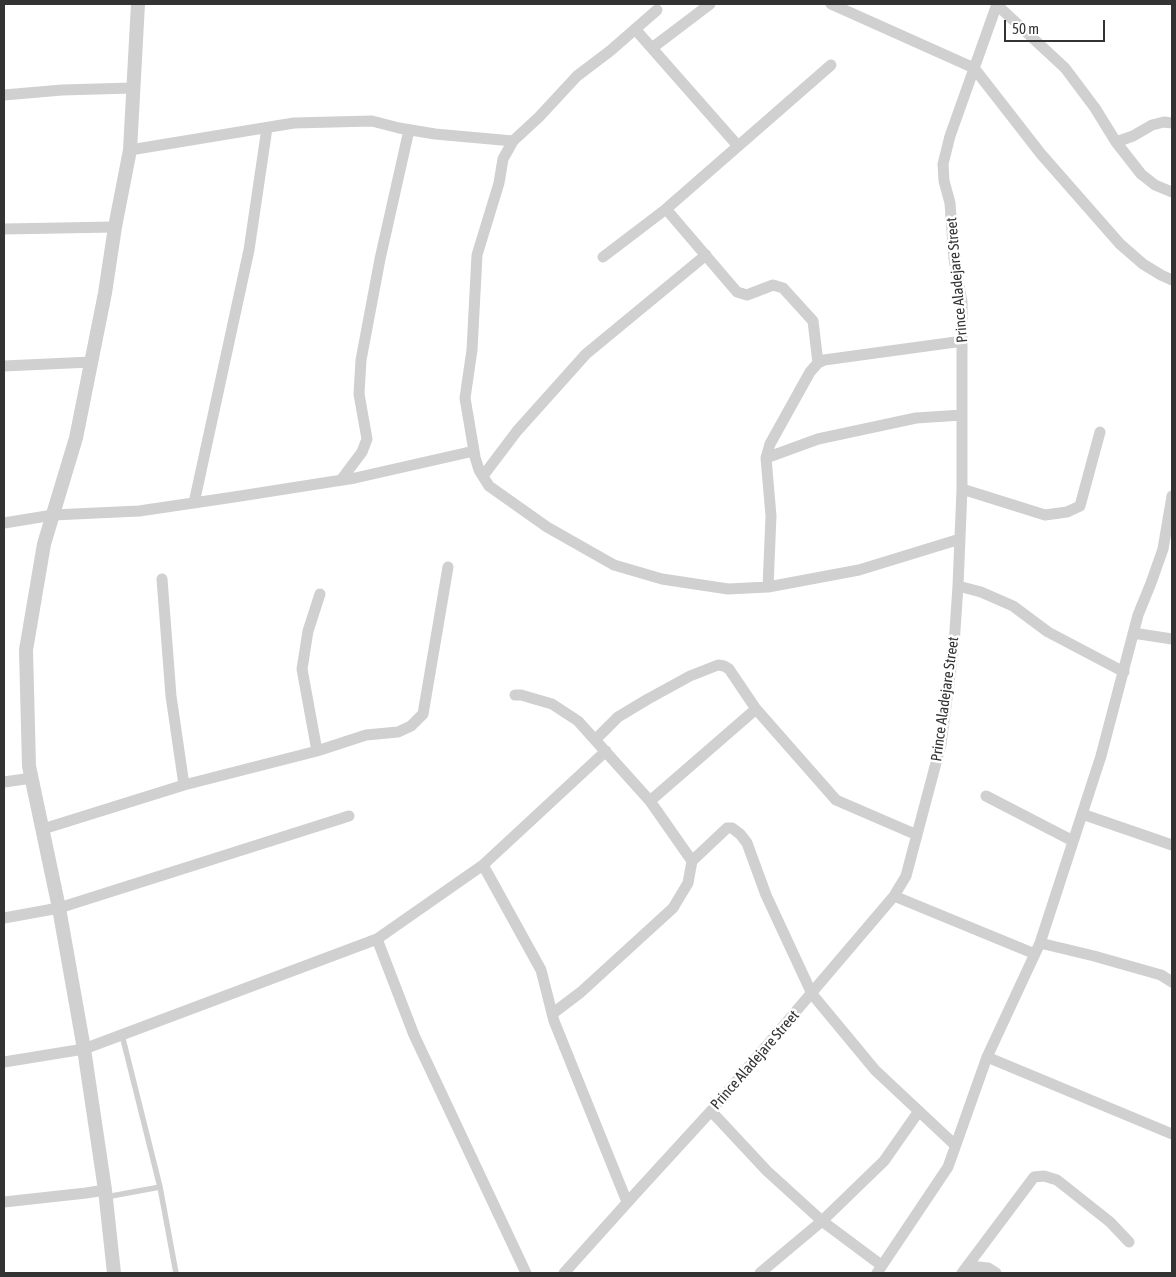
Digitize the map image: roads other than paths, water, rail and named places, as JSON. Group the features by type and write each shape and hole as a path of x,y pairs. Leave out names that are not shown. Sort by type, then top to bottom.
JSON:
{"street":[{"path":"114,1273 106,1194 84,1049 59,908 29,766 26,650 44,544 76,438 105,293 115,227 130,150 138,4"},
{"path":"652,48 710,4"},
{"path":"831,4 974,68 1041,154 1120,244 1143,264 1172,280"},
{"path":"997,4 1065,68 1095,108 1116,142 1142,174 1155,185 1172,192"},
{"name":"Prince Aladejare Street","path":"569,1272 627,1202 711,1111 812,994 894,896 906,876 941,744 954,645 958,586 962,489 962,302 954,259 950,203 944,181 943,164 950,136 997,4"},
{"path":"657,10 577,76 539,117 513,141 503,160 499,182 477,255 472,350 465,398 479,470 489,486 547,527 614,565 662,579 728,589 768,587 859,570 960,539"},
{"path":"636,29 738,146"},
{"path":"602,257 666,209 832,64"},
{"path":"4,95 62,90 132,88"},
{"path":"130,150 294,123 372,121 435,134 513,141"},
{"path":"1116,142 1134,136 1152,125 1164,122 1172,123"},
{"path":"194,503 249,250 267,128"},
{"path":"341,480 362,452 367,439 359,394 361,360 380,259 409,130"},
{"path":"666,209 737,292 747,295 773,285 783,288 813,321 818,363"},
{"path":"4,229 115,227"},
{"path":"483,476 517,431 586,354 706,255"},
{"path":"768,587 771,516 766,458 770,444 810,372 818,363 824,360 849,355 963,341"},
{"path":"4,366 91,362"},
{"path":"766,458 818,438 916,418 962,414"},
{"path":"962,489 1045,515 1067,512 1080,506 1100,432"},
{"path":"4,523 53,515 138,511 194,503 341,480 474,451"},
{"path":"711,1111 767,1172 879,1269 943,1176 987,1057 1040,942 1101,756 1138,614 1163,549 1172,496"},
{"path":"43,830 184,785 318,751 366,735 398,732 411,726 423,714 448,567"},
{"path":"162,579 171,696 184,785"},
{"path":"958,586 981,592 1013,606 1048,632 1124,672"},
{"path":"318,751 302,669 308,631 320,594"},
{"path":"1133,633 1172,638"},
{"path":"595,740 618,717 690,676 718,665 724,666 729,669 756,709 836,800 917,835"},
{"path":"515,695 552,704 578,721 650,801 692,861"},
{"path":"650,801 756,709"},
{"path":"4,1062 84,1049 378,939 483,865 606,751"},
{"path":"4,782 32,778"},
{"path":"986,796 1073,841"},
{"path":"1082,814 1172,845"},
{"path":"4,918 59,908 349,816"},
{"path":"552,1014 581,992 673,908 688,883 692,861 727,828 732,828 747,843 766,895 812,994 875,1070 955,1144"},
{"path":"483,865 541,970 552,1014 627,1202"},
{"path":"894,896 1035,954"},
{"path":"378,939 414,1035 526,1273"},
{"path":"1040,942 1161,975 1172,982"},
{"path":"987,1057 1172,1134"},
{"path":"760,1273 822,1221 884,1161 919,1111"},
{"path":"965,1271 1034,1177 1044,1176 1057,1180 1110,1222 1129,1242"},
{"path":"4,1202 79,1194 106,1194"},
{"path":"965,1271 979,1267 988,1268 996,1273"}],"lane":[{"path":"122,1035 160,1188 176,1273"},
{"path":"106,1194 160,1188"}]}
